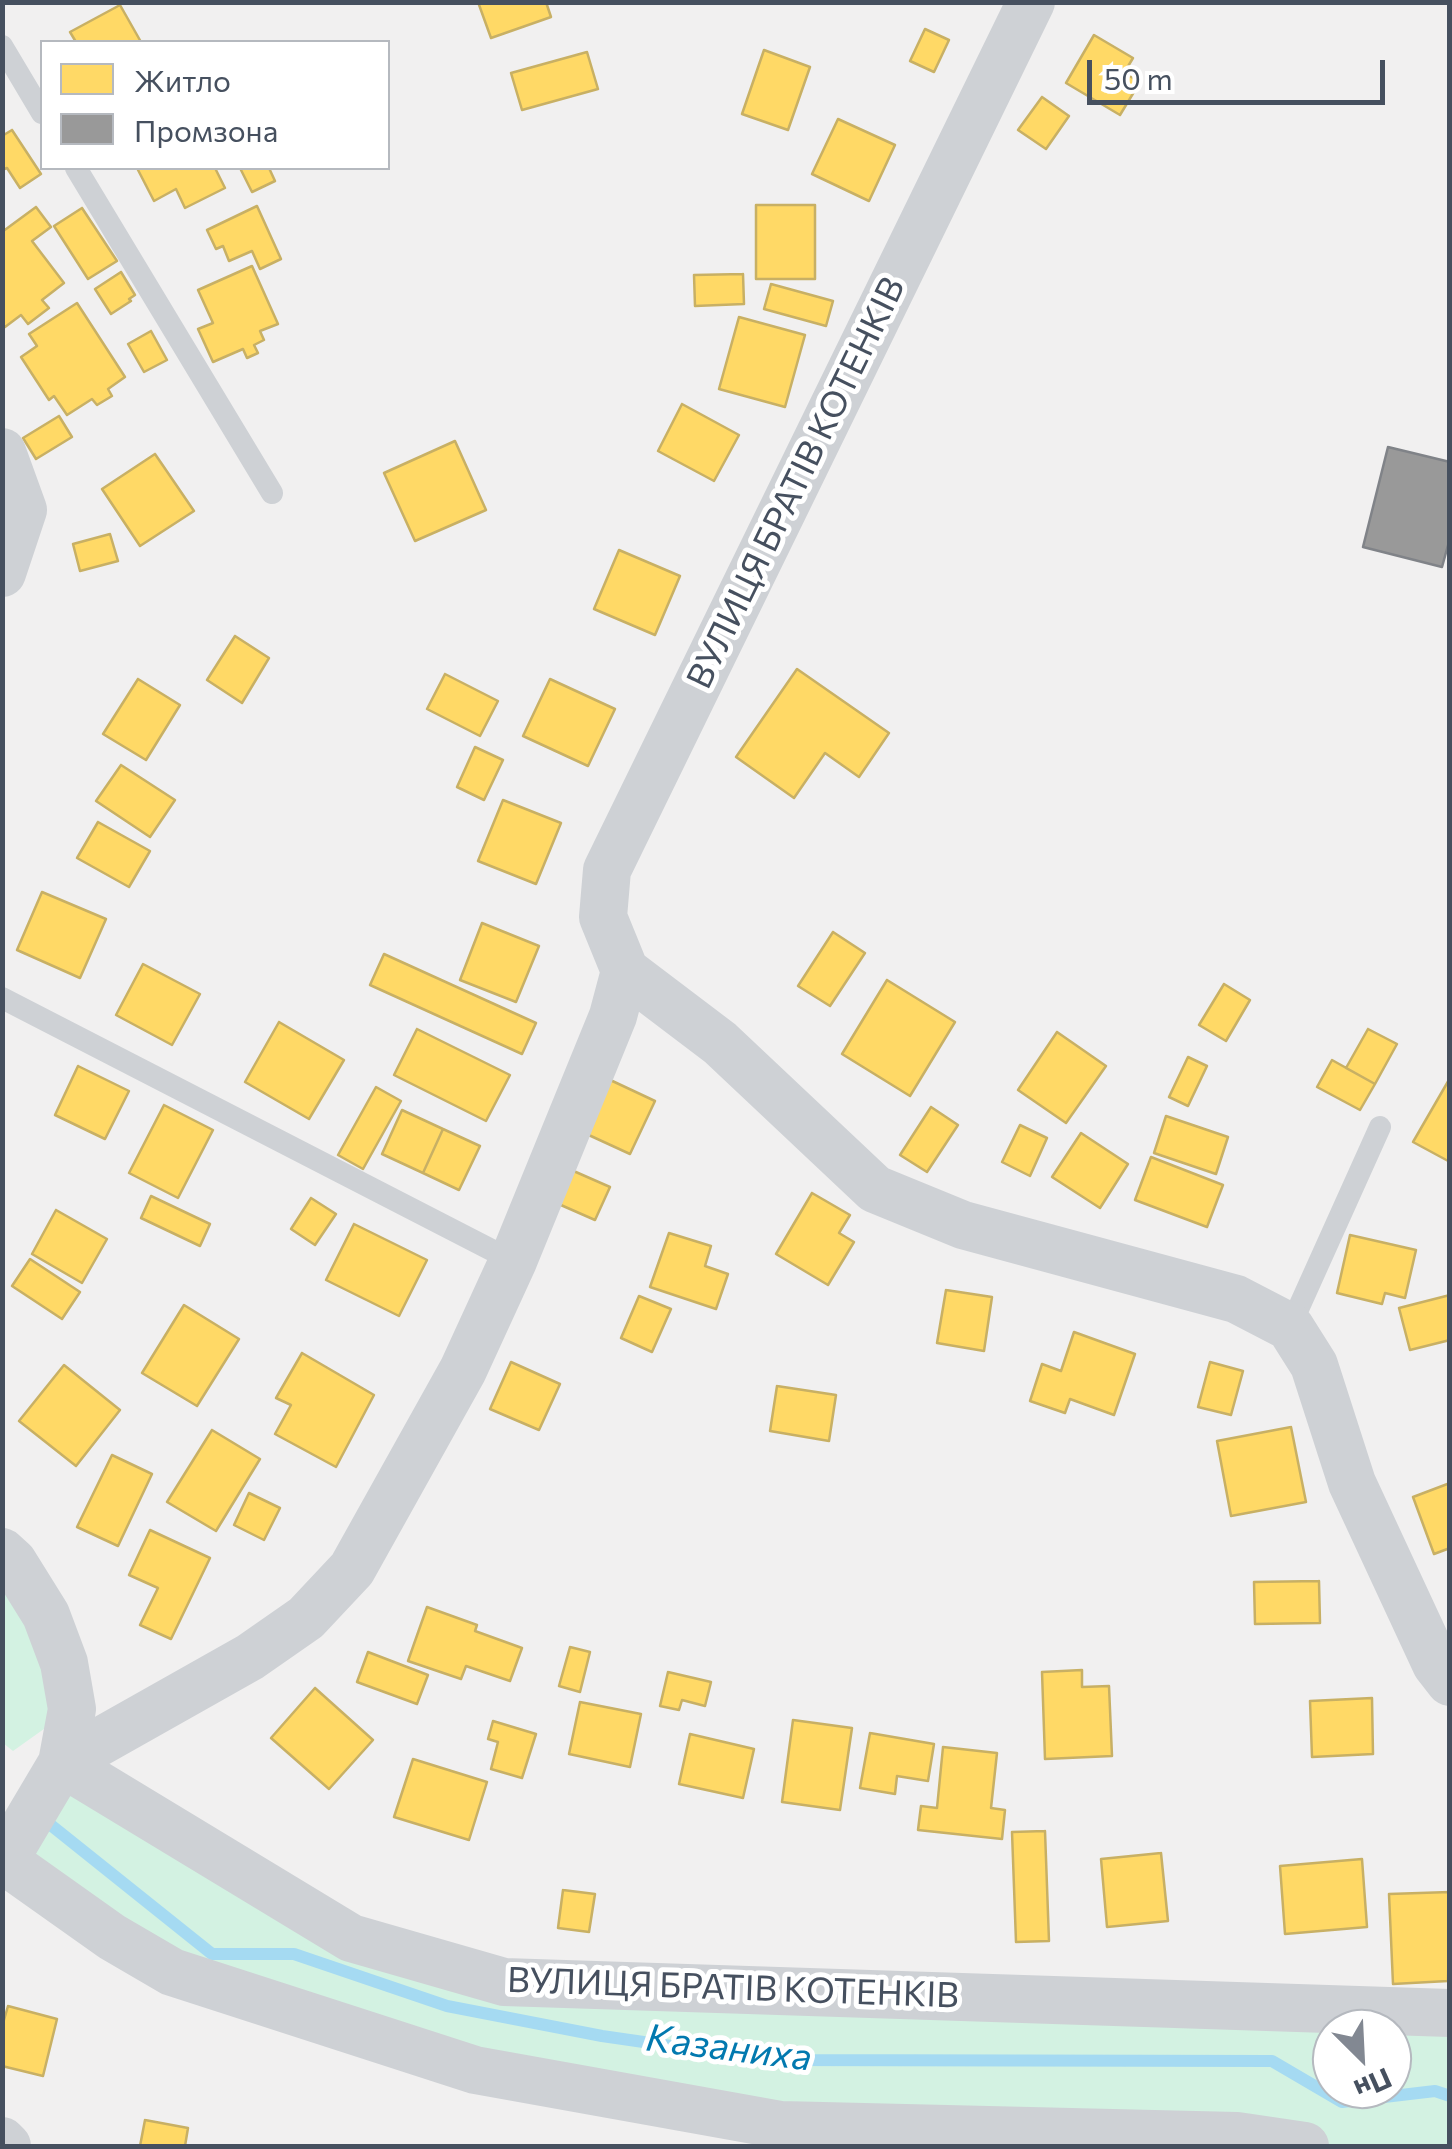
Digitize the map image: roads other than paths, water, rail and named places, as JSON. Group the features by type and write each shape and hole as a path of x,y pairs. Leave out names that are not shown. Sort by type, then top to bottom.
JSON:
{"street":[{"name":"ВУЛИЦЯ БРАТІВ КОТЕНКІВ","path":"625,971 604,917 608,870 1031,2"},
{"path":"2,452 22,510 2,573"},
{"path":"62,1763 250,1657 306,1618 352,1569 463,1370 513,1262 613,1016 625,971 720,1042 875,1190 963,1225 1236,1299 1290,1328 1314,1364 1352,1483 1436,1664 1450,1682"},
{"path":"2,1552 13,1562 46,1615 64,1663 72,1709 62,1763 4,1863 112,1937 172,1972 475,2070 781,2125 1238,2136 1305,2146"},
{"name":"ВУЛИЦЯ БРАТІВ КОТЕНКІВ","path":"62,1763 351,1938 504,1982 1450,2013"}],"lane":[{"path":"2,46 40,109"},
{"path":"77,170 272,492"},
{"path":"2,998 513,1262"},
{"path":"1290,1328 1380,1127"}],"waterway":[{"name":"Казаниха","path":"52,1826 212,1954 294,1954 447,2006 602,2036 768,2060 1272,2061 1342,2102 1435,2091 1450,2096"}]}
